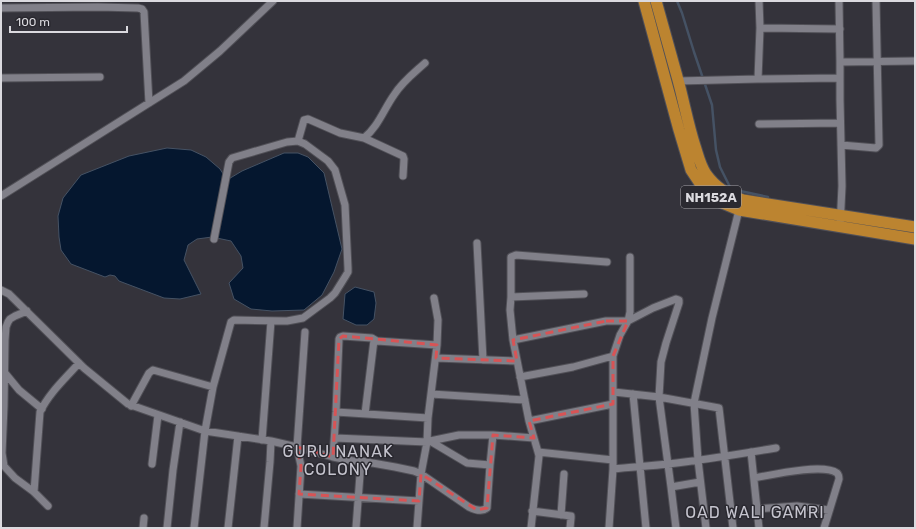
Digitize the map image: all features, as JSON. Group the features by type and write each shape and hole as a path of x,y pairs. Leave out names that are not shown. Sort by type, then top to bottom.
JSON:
{"highway":[{"name":"NH152A","path":"644,1 691,170 709,195 716,200 739,210 915,238"},
{"name":"NH152A","path":"656,1 689,127 701,165 716,186 728,194 743,200 915,227"}],"street":[{"path":"1,196 184,81 220,51 273,1"},
{"path":"758,79 760,28 759,1"},
{"path":"840,1 840,123 842,186 840,227"},
{"path":"841,145 876,148 878,146 876,1"},
{"path":"1,8 98,7 142,9 144,17 149,103"},
{"path":"760,28 840,29"},
{"path":"840,62 915,61"},
{"path":"364,138 376,126 387,105 404,82 425,63"},
{"path":"1,78 100,77"},
{"path":"678,81 840,78"},
{"path":"298,141 304,120 306,119 340,132 364,138 404,157 403,176"},
{"path":"760,124 840,123"},
{"path":"194,528 205,430 213,387 231,322 234,320 287,321 303,318 335,293 348,272 345,205 335,170 328,161 305,144 298,141 287,142 232,158 228,162 214,240"},
{"path":"706,528 700,482 694,403 712,318 739,210"},
{"path":"476,243 483,360"},
{"path":"530,528 539,456 529,421 513,340 510,310 511,257 516,255 607,262"},
{"path":"609,528 613,469 614,356 620,335 628,321 630,312 630,257"},
{"path":"1,290 9,294 84,368 131,406 205,430 297,447 353,461 395,466 414,471 421,474 469,507 477,510 484,510 487,508 493,435"},
{"path":"511,297 584,294"},
{"path":"417,528 421,474 428,442 428,418 437,345 438,320 434,298"},
{"path":"513,340 606,321 628,321 674,299 678,299 679,301 666,343 662,362 658,397 676,528"},
{"path":"27,311 10,319 6,327 2,453 4,466 15,478 34,492 48,506"},
{"path":"262,440 271,321"},
{"path":"297,528 301,466 297,447 305,332"},
{"path":"333,457 340,337 372,338 377,341 437,345"},
{"path":"365,414 374,340"},
{"path":"520,377 573,367 614,356"},
{"path":"436,358 517,361"},
{"path":"34,492 40,412 52,392 79,363"},
{"path":"131,406 149,373 153,370 213,387"},
{"path":"5,373 19,390 42,409"},
{"path":"614,392 658,397 719,408 733,528"},
{"path":"431,394 525,400"},
{"path":"633,394 646,528"},
{"path":"529,421 614,404"},
{"path":"336,412 428,418"},
{"path":"152,464 158,415"},
{"path":"167,528 180,422"},
{"path":"335,438 428,442 459,436 493,435 534,438"},
{"path":"228,528 238,436"},
{"path":"264,528 271,442"},
{"path":"428,442 467,463 490,465"},
{"path":"613,469 668,464 776,448"},
{"path":"538,452 613,460"},
{"path":"751,452 758,528"},
{"path":"356,528 361,461"},
{"path":"754,478 813,469 837,473 839,479 824,528"},
{"path":"561,515 564,474"},
{"path":"671,486 700,482"},
{"path":"299,494 419,501"},
{"path":"756,509 797,506 829,510"},
{"path":"532,510 571,517 570,528"},
{"path":"143,528 144,518"}],"highlighted area":[{"path":"606,321 628,321 613,356 613,404 529,421 534,438 493,435 487,508 477,510 421,474 419,501 299,494 301,466 297,447 333,457 339,339 343,336 437,345 436,358 517,361 513,340"}],"water":[{"path":"167,148 191,150 206,157 220,169 227,180 242,171 284,153 298,153 308,157 324,173 342,249 334,272 322,295 304,310 272,311 251,309 234,299 229,283 243,268 241,256 231,241 212,237 197,239 188,245 184,260 201,294 180,299 164,298 119,281 115,276 110,275 105,277 71,264 61,250 58,216 63,198 81,175 129,156"},
{"path":"355,287 374,292 376,303 374,319 367,325 356,325 343,319 345,294"}],"waterway":[{"path":"677,1 712,105 716,150 720,167 731,189 768,197"}],"district":[{"name":"GURU NANAK COLONY","path":"338,460"},
{"name":"OAD WALI GAMRI","path":"755,512"}]}
